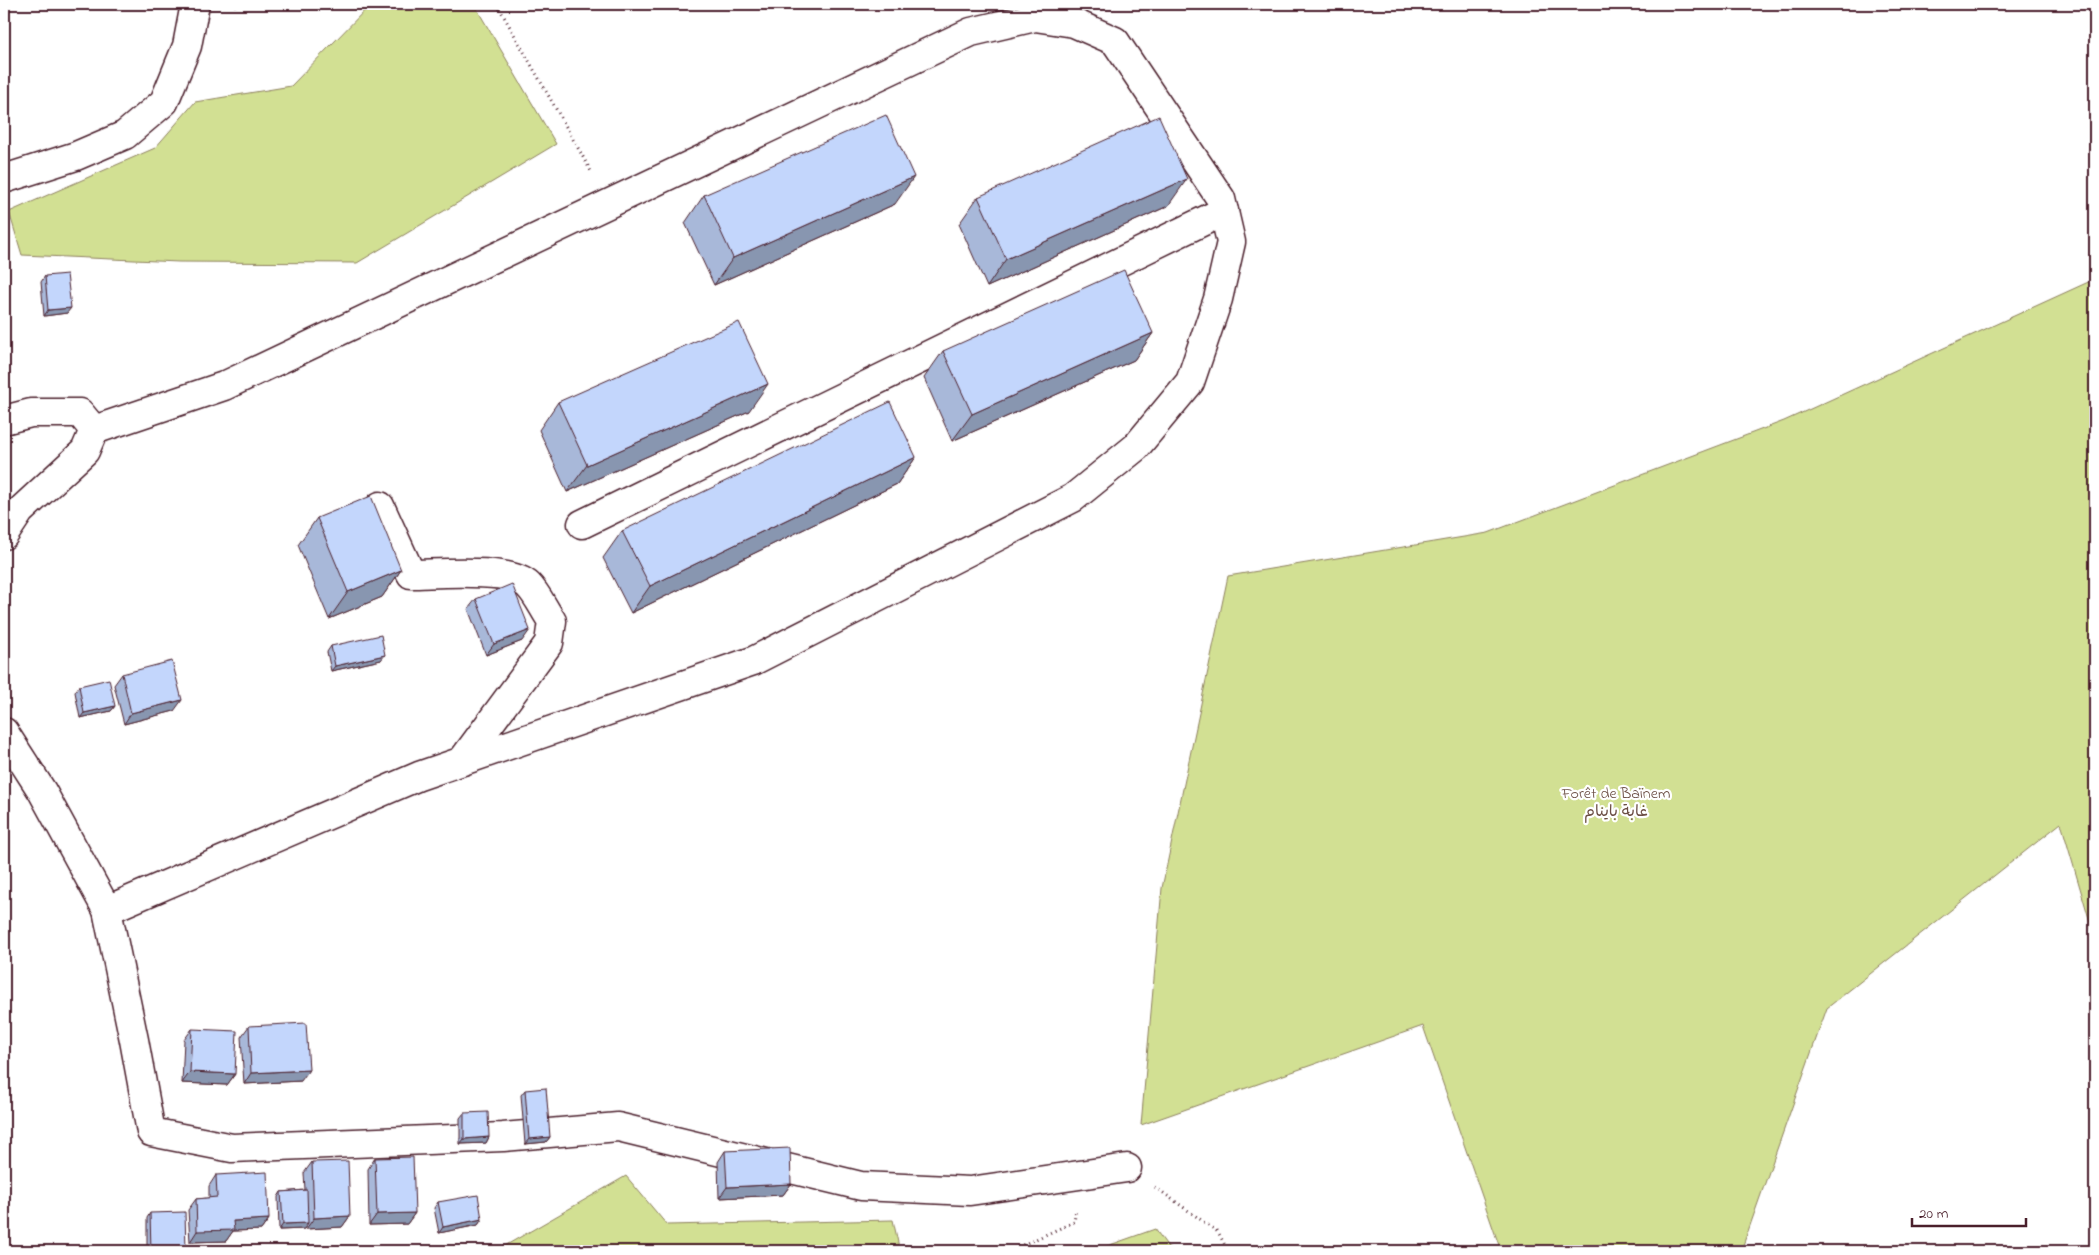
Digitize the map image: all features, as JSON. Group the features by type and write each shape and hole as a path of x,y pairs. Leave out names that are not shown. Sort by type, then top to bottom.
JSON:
{"street":[{"path":"4,179 76,156 125,134 164,102 187,46 195,4"},
{"path":"4,535 20,511 85,451 94,430 224,386 971,32 1035,17 1074,22 1115,41 1221,199 1231,242 1218,299 1190,382 1136,446 1073,498 753,661 410,780 107,910"},
{"path":"582,524 1224,211"},
{"path":"4,420 31,413 80,413 94,430"},
{"path":"380,506 411,574 487,573 510,577 528,584 552,621 549,644 462,761"},
{"path":"4,732 42,791 107,910 151,1132 232,1148 503,1137 618,1127 861,1186 970,1191 1128,1168"}],"path":[{"path":"497,4 608,203"},
{"path":"1128,1168 1218,1232 1228,1251"},
{"path":"1009,1251 1074,1222 1082,1175"}],"green space":[{"path":"371,4 474,4 556,144 357,263 179,262 22,255 9,212 155,148 195,102 291,86"},
{"name":"Forêt de Baïnem غابة باينام","path":"2095,279 2095,939 2061,823 1827,1008 1741,1251 1501,1251 1423,1026 1141,1125 1162,888 1228,576 1488,533 1784,421"},
{"path":"626,1176 667,1225 893,1220 899,1247 496,1251"},
{"path":"1155,1229 1171,1251 1093,1251"}],"building":[{"path":"886,115 914,177 733,258 704,195"},
{"path":"1159,116 1187,179 1006,259 978,197"},
{"path":"1124,270 1153,333 972,414 943,351"},
{"path":"67,274 71,308 48,310 45,276"},
{"path":"739,322 768,384 587,465 558,402"},
{"path":"890,402 916,457 650,586 622,531"},
{"path":"371,496 401,570 348,592 317,518"},
{"path":"512,584 530,630 494,644 476,599"},
{"path":"381,635 385,655 335,666 331,646"},
{"path":"172,661 182,700 131,713 122,674"},
{"path":"109,679 115,706 84,713 79,686"},
{"path":"306,1023 309,1070 251,1073 249,1026"},
{"path":"192,1029 237,1031 235,1074 190,1072"},
{"path":"546,1088 550,1137 529,1139 525,1090"},
{"path":"488,1112 489,1137 464,1139 464,1113"},
{"path":"790,1148 791,1184 727,1187 725,1151"},
{"path":"413,1157 415,1213 377,1214 375,1158"},
{"path":"348,1161 350,1216 314,1218 312,1162"},
{"path":"267,1172 269,1219 233,1221 234,1230 197,1231 196,1199 217,1197 216,1175"},
{"path":"307,1190 308,1223 283,1224 281,1192"},
{"path":"478,1195 482,1219 443,1227 438,1202"},
{"path":"185,1212 186,1250 151,1251 150,1213"}]}
